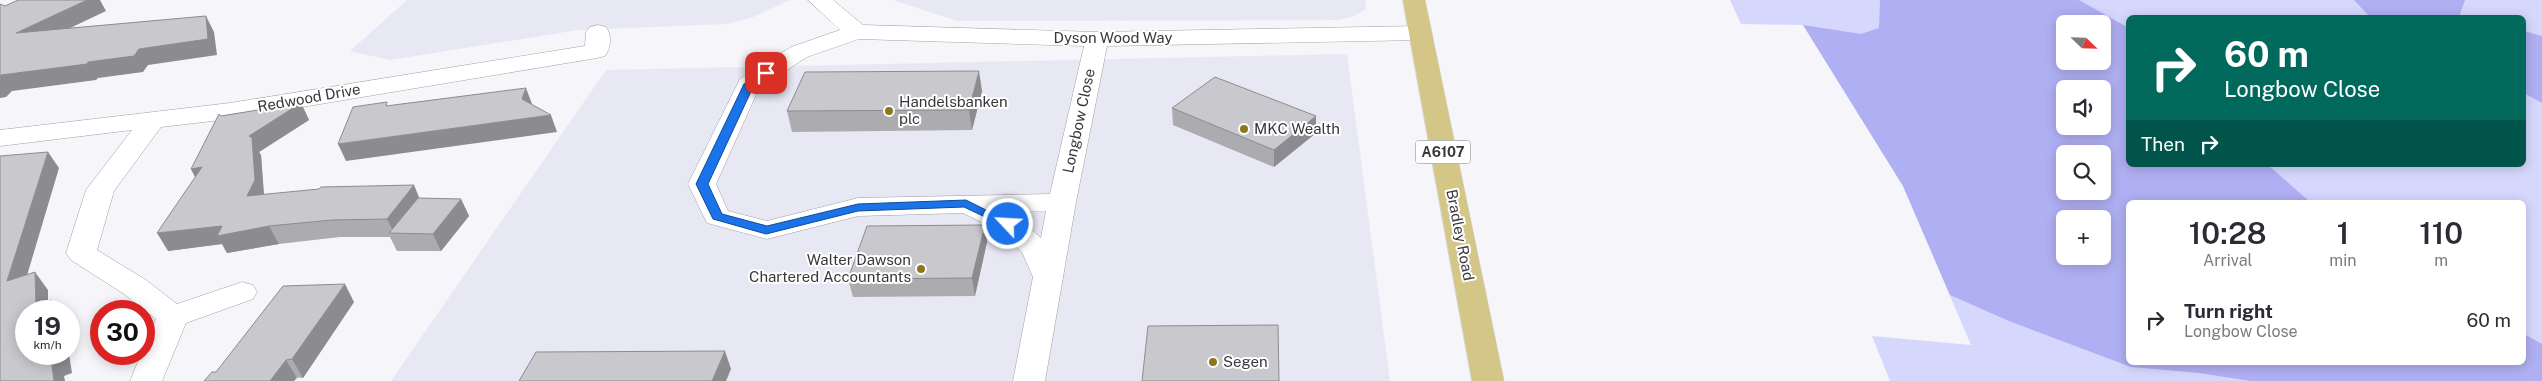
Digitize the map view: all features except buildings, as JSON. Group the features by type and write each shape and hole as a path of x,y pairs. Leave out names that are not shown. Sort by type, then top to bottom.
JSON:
{"main road":[{"name":"Bradley Road","path":"1414,0 1488,381"}],"street":[{"path":"819,0 857,32"},
{"name":"Redwood Drive","path":"0,138 230,111 597,51 598,32"},
{"path":"857,32 799,52 749,84 702,184 717,217 766,230 858,207 1062,202"},
{"name":"Dyson Wood Way","path":"857,32 1096,40 1420,33"},
{"name":"Longbow Close","path":"1029,381 1062,202 1096,40"},
{"path":"153,120 100,190 81,254 134,287 173,316"},
{"path":"966,204 1008,224 1034,247 1048,277"},
{"path":"146,381 173,316 242,292"}],"shaded area":[{"path":"407,0 790,0 753,17 727,24 578,30 390,60 350,51"},
{"path":"893,0 1365,0 1366,9 1355,16 1339,20 957,21"},
{"path":"1730,0 2542,0 2542,381 1890,381 1872,336 1971,345 1903,186 1803,25 1741,24"},
{"path":"1880,0 2079,0 2106,15 2056,15 2056,70 2111,70 2111,18 2126,26 2126,167 2270,167 2308,200 2126,200 2126,365 2526,365 2526,335 2542,344 2542,381 2251,381 2199,373 2131,367 2009,321 1950,295 1903,186 1803,25 1861,34 1879,28"},
{"path":"2354,0 2465,0 2460,15 2368,15"},
{"path":"2526,32 2542,36 2542,103 2526,94"},
{"path":"1347,54 1390,381 391,381 606,70"}],"place":[{"name":"Handelsbanken plc","path":"889,111"},
{"name":"MKC Wealth","path":"1244,129"},
{"name":"Walter Dawson Chartered Accountants","path":"921,269"},
{"name":"Segen","path":"1213,362"}],"route":[{"path":"766,73 749,84 702,184 717,217 766,230 858,207 966,204 1008,224"}]}
